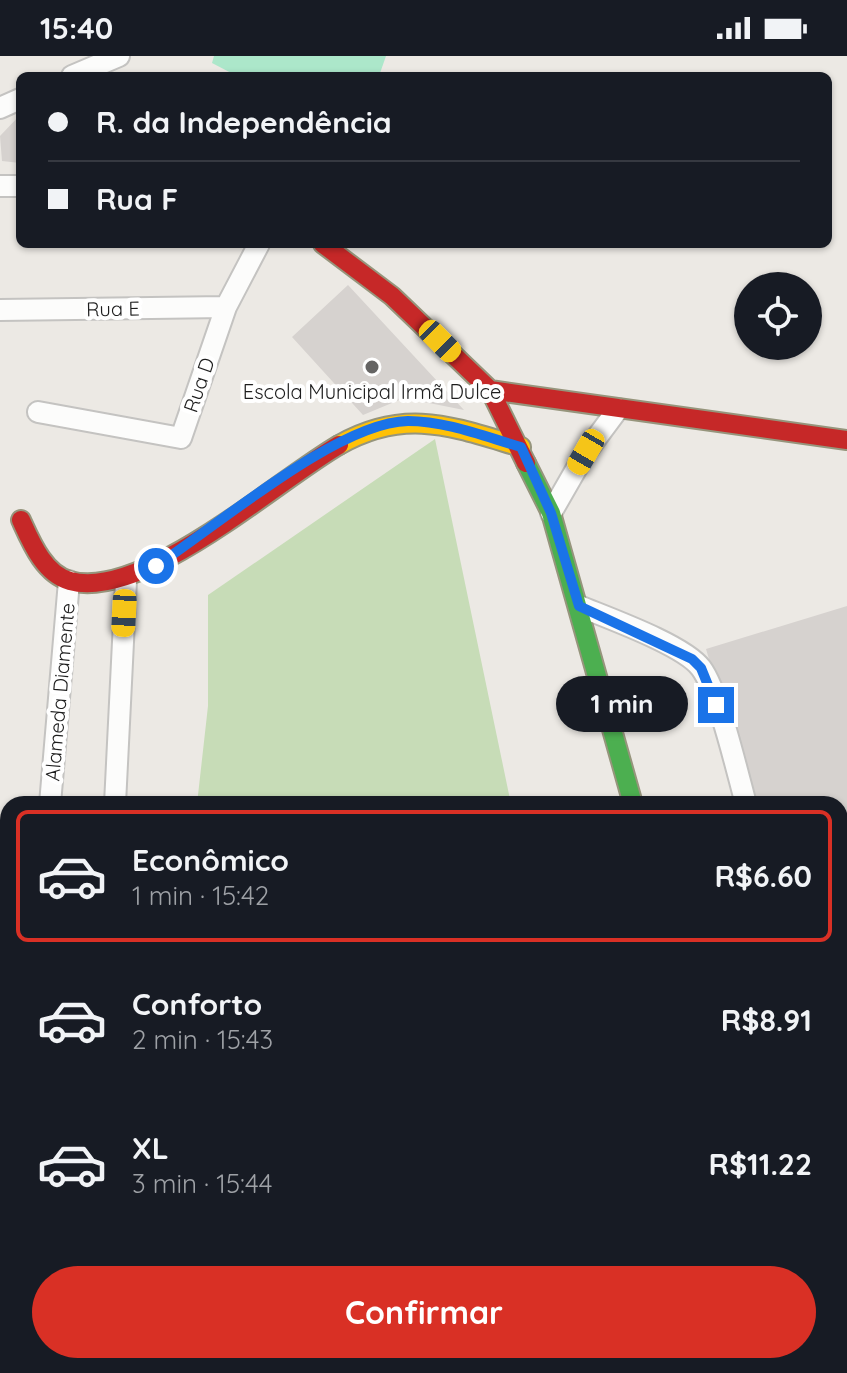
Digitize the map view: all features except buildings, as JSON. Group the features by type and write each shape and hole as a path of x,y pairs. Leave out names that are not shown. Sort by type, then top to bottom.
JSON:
{"street":[{"path":"81,72 119,56"},
{"name":"Rua D","path":"38,412 181,438 226,307 257,248"},
{"path":"328,248 392,296 490,390 521,447 551,513 631,796"},
{"name":"Rua E","path":"0,310 226,307"},
{"path":"490,390 847,440"},
{"path":"551,513 586,452 618,409"},
{"path":"21,520 47,566 69,581 98,585 126,581 199,538 304,464 343,442 388,424 409,421 442,425 521,447"},
{"name":"Alameda Diamente","path":"51,796 69,581"},
{"path":"115,796 126,581"},
{"path":"579,606 677,649 701,668 725,732 744,796"}],"green space":[{"path":"214,56 386,56 380,72 229,72 212,63"},
{"path":"435,439 509,796 198,796 208,706 208,595"}],"traffic: fast":[{"path":"526,463 551,513 631,796"}],"traffic: slow":[{"path":"339,445 386,426 430,424 521,447"}],"traffic: jam":[{"path":"328,248 392,296 490,390 526,463"},
{"path":"490,390 847,440"},
{"path":"21,520 40,556 53,572 70,581 100,582 134,573 170,557 339,445"}],"place":[{"name":"Escola Municipal Irmã Dulce","path":"372,367"}],"route":[{"path":"156,566 304,464 343,442 388,424 409,421 442,425 521,447 551,513 579,606 677,649 692,659 707,679 716,705"}]}
